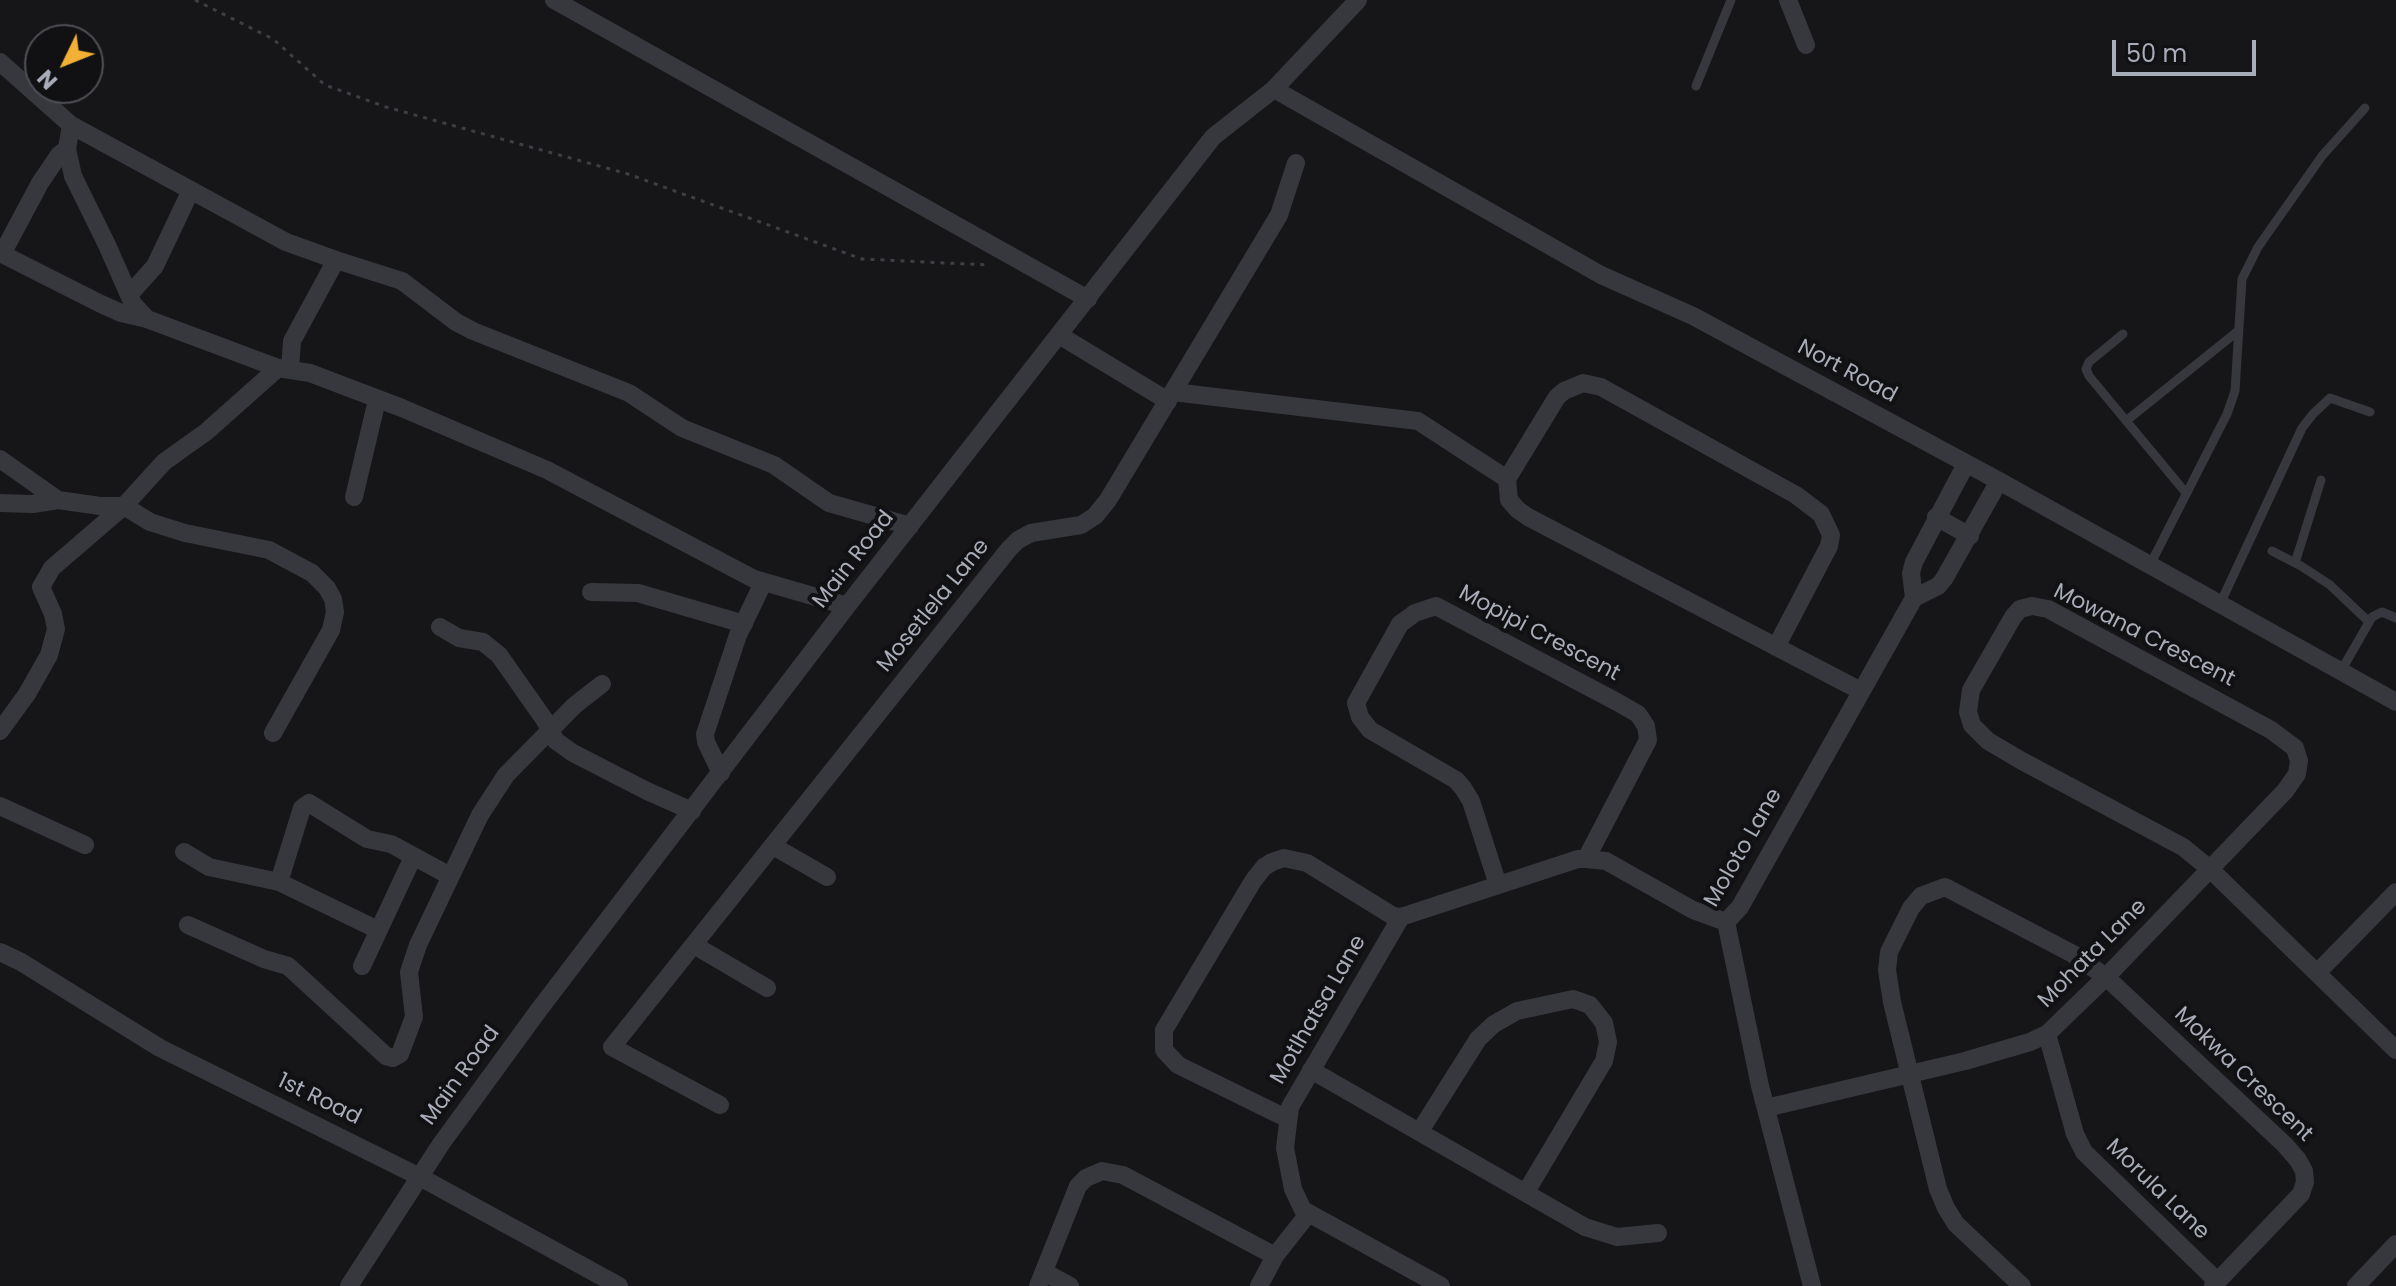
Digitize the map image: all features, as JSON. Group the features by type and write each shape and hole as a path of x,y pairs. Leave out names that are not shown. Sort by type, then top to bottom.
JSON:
{"street":[{"path":"554,0 1088,299"},
{"path":"1788,0 1806,45"},
{"name":"Main Road","path":"349,1286 441,1144 546,1000 847,606 1213,137 1274,89 1350,2"},
{"path":"0,62 71,125 286,242 402,281 456,322 473,331 629,393 682,428 774,465 829,503 910,526"},
{"name":"Nort Road","path":"1274,89 1601,275 1693,316 1999,481 2396,702"},
{"path":"71,125 67,149 73,176 129,295 147,319"},
{"path":"67,149 59,155 40,183 1,254 121,313 147,319 284,368 310,373 547,470 730,569 763,583 847,606"},
{"name":"Mosetlela Lane","path":"720,1105 612,1047 1018,540 1031,533 1081,525 1095,516 1108,500 1279,215 1296,163"},
{"path":"129,295 155,266 191,190"},
{"path":"0,731 27,694 49,655 56,629 53,614 42,594 45,578 62,558 124,506 164,462 284,368 291,343 336,260"},
{"path":"1059,335 1170,396 1418,421 1507,479"},
{"path":"1776,647 1829,546 1831,535 1827,523 1811,504 1601,387 1583,383 1564,391 1512,467 1507,479 1509,500 1528,517 1776,647 1861,691"},
{"path":"354,497 377,400"},
{"path":"1,460 58,500"},
{"path":"1966,464 1914,562 1911,573 1914,598 1938,586 1970,536 1999,481"},
{"path":"0,503 33,504 58,500 124,506 150,522 185,533 269,550 294,561 327,588 335,612 331,630 273,733"},
{"path":"1936,517 1970,536"},
{"path":"721,773 705,734 744,624 763,583"},
{"path":"591,592 638,593 744,624"},
{"name":"Moloto Lane","path":"1812,1286 1766,1108 1726,922 1740,907 1914,598"},
{"name":"Mopipi Crescent","path":"1498,885 1471,801 1463,788 1456,780 1370,730 1360,717 1356,703 1400,624 1415,613 1436,606 1617,702 1638,714 1646,726 1648,740 1586,859"},
{"name":"Mowana Crescent","path":"2210,869 2183,847 1988,741 1972,725 1968,712 1971,690 2013,617 2020,609 2032,606 2048,609 2271,730 2295,748 2299,761"},
{"path":"440,627 459,638 483,642 499,655 556,741 573,753 692,811"},
{"path":"188,925 264,959 288,966 386,1056 393,1058 400,1054 414,1017 409,972 480,815 496,789 550,731 575,705 602,684"},
{"name":"Mohata Lane","path":"1766,1108 1911,1074 2030,1042 2047,1034 2285,791 2297,774 2299,761"},
{"path":"279,882 302,808 309,803 367,839 391,844 450,876"},
{"path":"0,806 85,845"},
{"path":"773,846 827,877"},
{"path":"184,852 209,867 279,882 378,930"},
{"path":"362,966 413,857"},
{"path":"1286,1118 1178,1065 1164,1050 1164,1030 1258,874 1272,862 1284,858 1307,863 1388,913 1401,917 1578,859 1606,861 1693,910 1726,922"},
{"path":"2210,869 2396,1050"},
{"path":"2022,1286 1956,1224 1938,1189 1887,970 1889,952 1911,908 1921,896 1945,887 2073,954 2106,977"},
{"path":"2317,973 2396,892"},
{"name":"Motlhatsa Lane","path":"1308,1214 1298,1201 1289,1170 1285,1148 1286,1118 1401,917"},
{"path":"694,945 767,988"},
{"name":"1st Road","path":"0,952 160,1048 420,1177 619,1286"},
{"name":"Mokwa Crescent","path":"2106,977 2285,1145 2304,1171 2305,1182 2301,1194 2215,1284"},
{"path":"1420,1131 1478,1039 1494,1024 1517,1011 1573,999 1590,1005 1604,1023 1608,1042 1604,1061 1526,1192"},
{"name":"Morula Lane","path":"2047,1034 2075,1134 2084,1152 2215,1284"},
{"path":"1311,1070 1585,1227 1617,1237 1658,1233"},
{"path":"1070,1286 1041,1279 1078,1186 1086,1178 1102,1171 1123,1175 1275,1256"},
{"path":"1259,1286 1275,1256 1308,1214 1432,1284"},
{"path":"2356,1286 2396,1244"}],"lane":[{"path":"1696,86 1731,0"},
{"path":"2150,565 2227,414 2235,391 2242,279 2258,247 2322,156 2365,108"},
{"path":"2126,421 2238,331"},
{"path":"2123,334 2089,362 2086,369 2186,493"},
{"path":"2220,604 2302,428 2330,398 2370,412"},
{"path":"2295,563 2321,480"},
{"path":"2272,551 2330,585 2368,621"},
{"path":"2341,671 2368,621 2378,612 2396,618"}],"path":[{"path":"195,0 273,39 325,85 386,107 628,174 862,259 990,265"}]}
